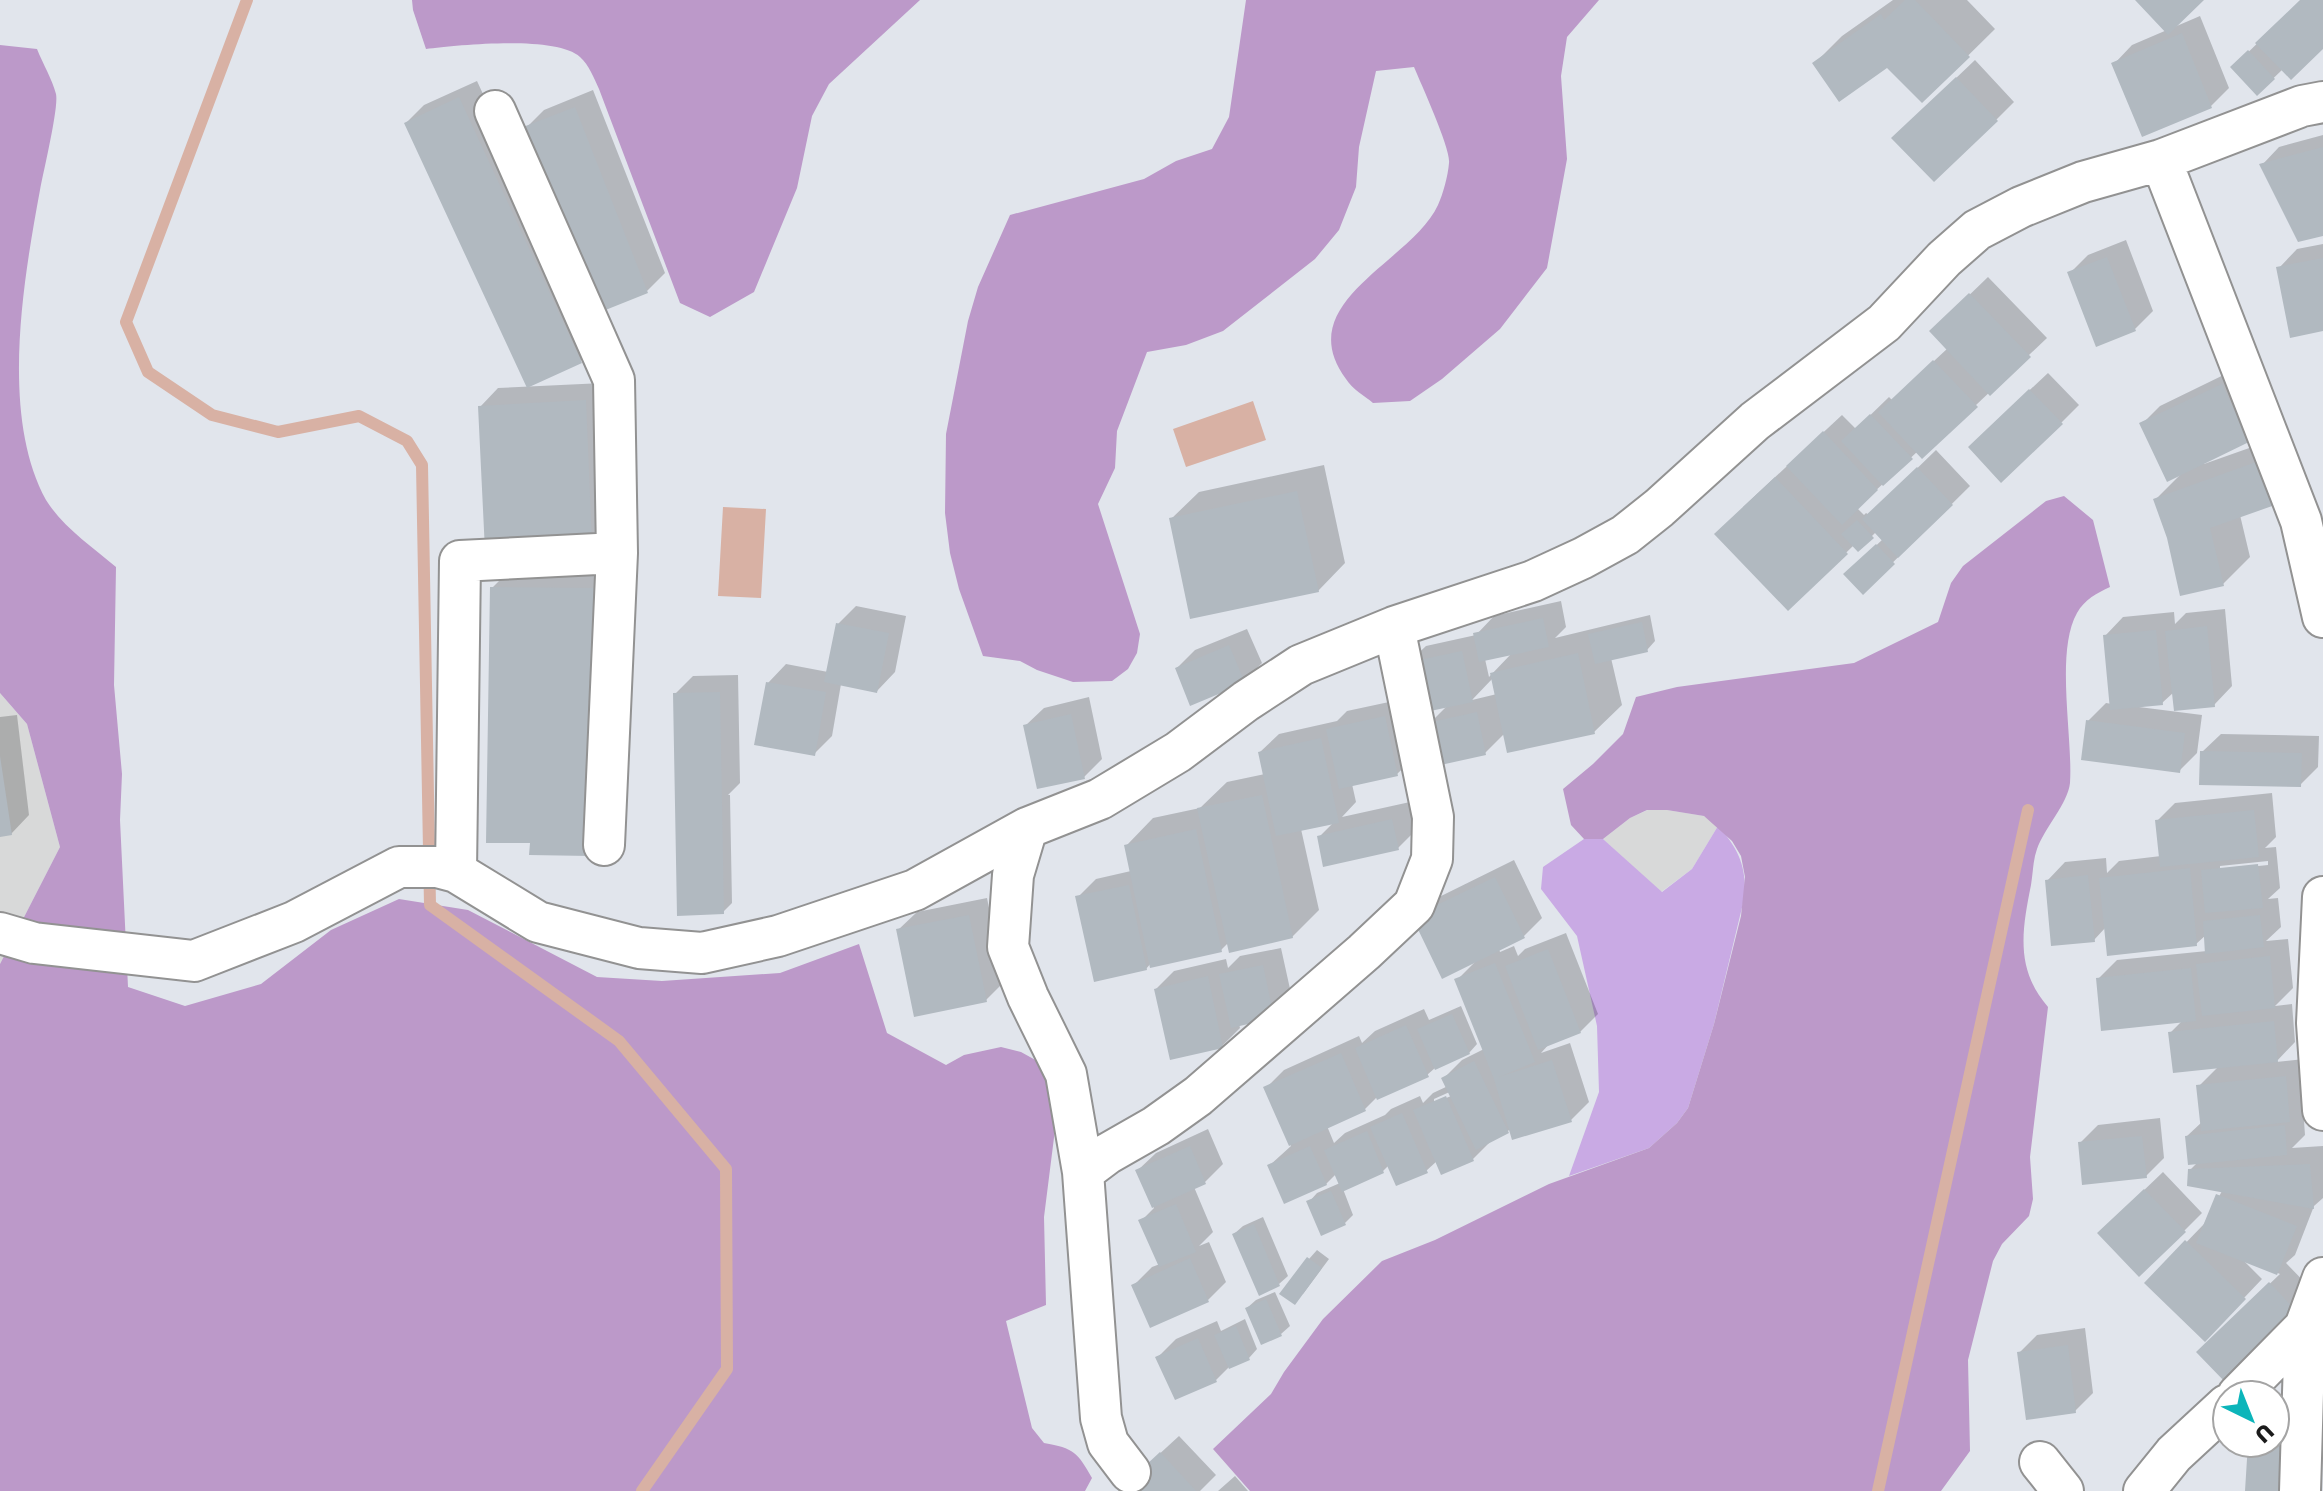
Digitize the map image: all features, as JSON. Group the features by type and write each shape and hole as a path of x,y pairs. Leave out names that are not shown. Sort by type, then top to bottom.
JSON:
{"street":[{"path":"0,933 34,943 194,961 430,869 538,922 639,948 702,953 778,936 915,890 1027,828 1100,799 1126,784 1178,752 1301,665 1394,627 1533,581 1625,535 1755,421 1884,323 1944,259 1977,230 2021,207 2083,182 2161,160 2302,106 2323,102"},
{"path":"495,111 614,380 617,553 604,845"},
{"path":"2161,160 2301,521 2323,617"},
{"path":"430,869 460,561 617,553"},
{"path":"1083,1172 1198,1096 1414,905 1432,859 1433,817 1394,627"},
{"path":"1027,828 1013,875 1008,947 1028,997 1066,1074 1083,1172 1101,1418 1108,1443 1130,1472"},
{"path":"2323,897 2317,1023 2323,1110"},
{"path":"2300,1491 2305,1327 2323,1278"},
{"path":"2254,1379 2305,1327"},
{"path":"2144,1491 2174,1454 2211,1420"}],"shaded area":[{"path":"412,0 920,0 829,84 812,116 797,188 754,292 710,317 680,303 599,89 583,60 568,50 530,44 426,49"},
{"path":"1246,0 1599,0 1567,37 1561,76 1567,159 1547,268 1500,329 1442,379 1410,401 1373,403 1349,383 1333,352 1333,327 1343,305 1361,284 1424,226 1440,201 1449,163 1441,131 1414,67 1376,71 1359,147 1356,187 1339,230 1315,259 1223,331 1186,345 1147,352 1117,431 1115,468 1098,504 1140,634 1137,653 1128,669 1112,681 1073,682 1020,661 983,656 959,589 945,513 946,434 968,321 978,287 1010,215 1144,179 1176,161 1212,149 1229,117"},
{"path":"0,45 37,49 56,94 27,265 19,348 19,389 23,429 32,466 46,500 69,527 116,567 114,685 122,774 120,820 128,987 185,1006 261,984 331,930 399,899 468,910 597,977 662,981 780,973 859,944 887,1033 946,1065 964,1055 1001,1047 1021,1052 1039,1062 1059,1098 1044,1217 1046,1305 1006,1321 1032,1428 1044,1443 1062,1447 1079,1457 1092,1478 1085,1491 0,1491 0,964 60,847 27,724 0,693"},
{"path":"1253,401 1266,440 1186,467 1173,429"},
{"path":"2064,496 2093,520 2110,587 2084,604 2071,630 2066,672 2070,783 2065,799 2037,849 2025,918 2026,964 2037,993 2048,1007 2030,1157 2033,1199 2029,1216 2002,1244 1993,1261 1968,1360 1970,1451 1941,1491 1250,1491 1213,1449 1271,1394 1323,1319 1382,1261 1435,1240 1549,1184 1649,1148 1677,1123 1688,1108 1714,1024 1741,916 1745,877 1741,856 1732,841 1704,816 1647,810 1630,818 1603,839 1584,839 1571,825 1563,789 1623,734 1636,697 1677,687 1854,663 1938,622 1951,583 1963,566 2046,501"},
{"path":"723,507 766,509 761,598 718,596"},
{"path":"0,693 27,724 60,847 0,964"},
{"path":"1648,810 1704,816 1718,826 1692,869 1661,892 1603,839 1630,818"},
{"path":"1718,826 1739,858 1745,895 1714,1024 1688,1108 1677,1123 1649,1148 1569,1176 1599,1092 1597,1026 1577,936 1541,889 1543,867 1584,839 1603,839 1662,892 1692,869"}],"building":[{"path":"1905,0 1915,0 1970,57 1922,103 1887,68 1839,102 1812,63 1881,14 1884,20"},
{"path":"2135,0 2204,0 2168,35"},
{"path":"2300,0 2323,0 2323,49 2291,80 2255,43"},
{"path":"2182,33 2212,108 2142,137 2111,63"},
{"path":"2248,50 2275,79 2257,96 2230,67"},
{"path":"1956,77 1998,121 1934,182 1891,138"},
{"path":"459,97 582,363 527,388 404,123"},
{"path":"575,107 648,293 598,313 523,127"},
{"path":"2323,147 2323,236 2298,242 2259,164"},
{"path":"2107,257 2136,331 2096,347 2067,272"},
{"path":"2323,258 2323,331 2290,338 2276,267"},
{"path":"1969,293 2031,357 1990,396 1929,331"},
{"path":"1933,360 1978,407 1922,459 1878,412"},
{"path":"2222,384 2249,442 2167,482 2139,423"},
{"path":"2029,389 2063,424 2001,483 1968,447"},
{"path":"586,400 592,545 485,551 478,406"},
{"path":"1870,414 1913,459 1883,486 1841,441"},
{"path":"1823,431 1878,490 1842,525 1786,466"},
{"path":"2259,461 2275,505 2210,528 2224,586 2180,596 2167,538 2153,499"},
{"path":"1917,467 1953,505 1898,558 1862,519"},
{"path":"1775,477 1848,554 1788,611 1714,534"},
{"path":"1297,491 1319,592 1190,619 1169,518"},
{"path":"1857,520 1874,538 1858,552 1841,534"},
{"path":"1876,544 1895,564 1863,595 1843,574"},
{"path":"490,587 595,588 591,856 529,855 530,843 486,843"},
{"path":"1543,618 1549,647 1479,662 1473,633"},
{"path":"1642,622 1648,652 1595,664 1588,634"},
{"path":"836,623 889,633 877,693 824,682"},
{"path":"2207,626 2215,707 2174,711 2165,631"},
{"path":"2156,630 2163,705 2110,710 2103,635"},
{"path":"1229,645 1245,683 1190,706 1175,668"},
{"path":"1462,651 1473,702 1416,714 1405,663"},
{"path":"1578,653 1595,734 1507,753 1490,673"},
{"path":"766,682 826,692 815,756 754,745"},
{"path":"720,692 724,914 677,916 673,693"},
{"path":"1477,712 1486,755 1436,766 1427,723"},
{"path":"1071,714 1085,779 1037,789 1023,725"},
{"path":"1385,716 1398,776 1339,789 1326,729"},
{"path":"2086,720 2185,733 2180,773 2081,760"},
{"path":"1321,738 1339,823 1276,836 1258,752"},
{"path":"2200,751 2302,753 2301,787 2199,785"},
{"path":"0,756 12,835 0,837"},
{"path":"1262,795 1293,938 1229,953 1197,808"},
{"path":"2254,810 2259,857 2160,867 2155,820"},
{"path":"1392,819 1399,850 1323,867 1317,836"},
{"path":"1196,829 1222,952 1150,968 1124,845"},
{"path":"2258,864 2263,908 2205,913 2201,870"},
{"path":"2190,868 2197,946 2107,956 2099,878"},
{"path":"2088,875 2095,942 2051,946 2045,880"},
{"path":"1495,877 1525,938 1442,979 1412,917"},
{"path":"1129,885 1147,970 1094,982 1075,896"},
{"path":"969,915 987,1002 914,1017 896,929"},
{"path":"2260,915 2264,947 2205,954 2203,921"},
{"path":"1548,949 1581,1033 1538,1050 1505,966"},
{"path":"2270,956 2275,1008 2202,1016 2196,964"},
{"path":"1495,963 1535,1062 1499,1077 1552,1060 1572,1122 1512,1140 1494,1079 1454,979"},
{"path":"1263,965 1274,1018 1231,1028 1219,974"},
{"path":"2191,968 2196,1021 2101,1031 2096,978"},
{"path":"1208,976 1223,1048 1170,1060 1154,989"},
{"path":"1452,1014 1470,1054 1435,1070 1417,1029"},
{"path":"2274,1021 2278,1062 2173,1073 2168,1032"},
{"path":"1406,1025 1429,1077 1377,1100 1355,1048"},
{"path":"1341,1053 1366,1111 1289,1146 1263,1087"},
{"path":"1474,1061 1509,1133 1476,1150 1441,1078"},
{"path":"2286,1076 2290,1122 2201,1131 2196,1085"},
{"path":"1446,1096 1474,1161 1441,1175 1413,1110"},
{"path":"1402,1113 1428,1173 1396,1186 1370,1127"},
{"path":"2285,1125 2287,1155 2188,1165 2185,1136"},
{"path":"1367,1131 1384,1173 1342,1192 1324,1150"},
{"path":"2142,1136 2147,1178 2082,1185 2078,1142"},
{"path":"1190,1146 1206,1184 1152,1208 1135,1170"},
{"path":"1310,1146 1327,1185 1284,1204 1267,1165"},
{"path":"2310,1164 2314,1209 2187,1186 2188,1169"},
{"path":"2144,1189 2186,1232 2139,1277 2097,1233"},
{"path":"1331,1191 1346,1225 1321,1236 1306,1201"},
{"path":"2216,1194 2297,1226 2277,1275 2196,1243"},
{"path":"1176,1204 1196,1252 1159,1267 1138,1220"},
{"path":"1254,1224 1280,1286 1259,1296 1232,1234"},
{"path":"2185,1240 2246,1299 2205,1342 2144,1283"},
{"path":"1307,1257 1322,1268 1295,1305 1279,1294"},
{"path":"1190,1258 1209,1302 1150,1328 1131,1285"},
{"path":"2269,1282 2299,1314 2230,1379 2222,1379 2196,1352"},
{"path":"1266,1299 1282,1336 1261,1345 1245,1308"},
{"path":"1236,1326 1250,1360 1229,1369 1214,1335"},
{"path":"1198,1338 1217,1382 1175,1400 1155,1357"},
{"path":"2068,1345 2076,1413 2026,1420 2017,1352"},
{"path":"1160,1452 1196,1491 1118,1491"},
{"path":"2247,1459 2281,1459 2279,1491 2245,1491"}],"waterway":[{"path":"247,0 126,322 148,372 212,415 278,432 359,416 407,441 422,465 430,905 619,1041 726,1169 727,1369 642,1491"},
{"path":"1878,1491 2028,810"}]}
